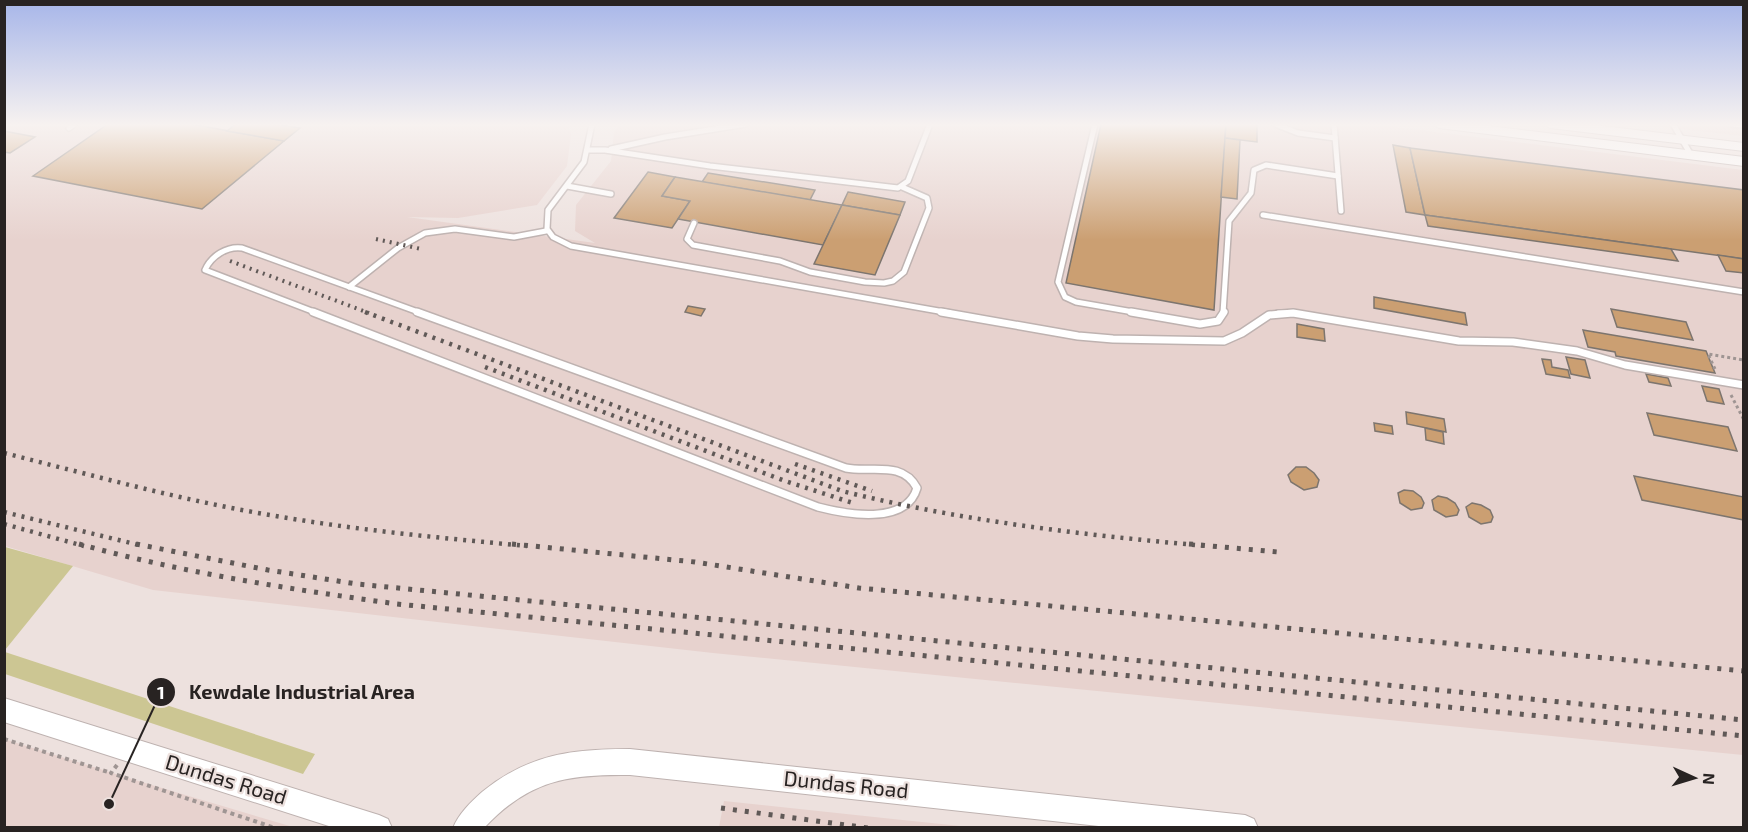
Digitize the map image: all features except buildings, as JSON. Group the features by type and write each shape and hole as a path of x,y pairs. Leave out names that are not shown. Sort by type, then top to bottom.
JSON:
{"main road":[{"name":"Dundas Road","path":"4,710 379,828"},
{"name":"Dundas Road","path":"466,828 499,795 530,776 570,764 630,762 1245,828"}],"lane":[{"path":"583,163 548,210 545,218 546,231 557,241 571,246 1059,333 1113,339 1214,342 1231,340 1268,314 1293,313 1459,341 1513,342 1577,351 1625,365 1743,385"},
{"path":"693,163 892,188 902,187 927,198 929,208 904,272 893,281 884,283 865,282 810,272 780,261 693,245 687,238 694,223"},
{"path":"902,187 908,181 915,163"},
{"path":"1086,163 1058,282 1065,297 1076,302 1200,324 1214,323 1223,317 1229,220 1251,193 1254,170 1266,165 1338,176"},
{"path":"1337,163 1341,211"},
{"path":"724,176 729,168"},
{"path":"567,186 612,194"},
{"path":"1263,215 1743,292"},
{"path":"349,287 402,244 438,231 455,229 523,237 546,231"},
{"path":"242,248 349,287 846,468 866,471 895,470 913,481 916,489 914,497 907,504 895,510 865,516 818,507 207,272 205,268 226,250 242,248"}],"path":[{"path":"4,739 111,772 275,828"},
{"path":"111,772 130,749"}],"shaded area":[{"path":"4,163 567,163 537,205 458,218 407,217 595,243 575,231 576,205 610,163 1685,163 1743,170 1743,755 713,653 153,590 5,546"},
{"path":"4,547 73,566 5,650"},
{"path":"5,652 315,754 303,774 5,674"},
{"path":"4,739 135,780 293,827 5,827"},
{"path":"724,801 893,819 970,827 719,827"}],"railway":[{"path":"376,239 421,249"},
{"path":"230,261 369,313"},
{"path":"365,312 842,491 932,511 1023,526 1207,546"},
{"path":"485,367 785,481 853,503"},
{"path":"4,453 169,495 236,509 366,529 527,546"},
{"path":"795,464 872,491"},
{"path":"4,512 143,546"},
{"path":"4,524 84,546"},
{"path":"79,544 197,572 397,604 1744,736"},
{"path":"136,544 268,570 357,584 1744,720"},
{"path":"512,544 695,562 859,588 1744,671"},
{"path":"1189,544 1278,552"},
{"path":"721,808 868,828"}],"place":[{"name":"Kewdale Industrial Area","path":"109,804"}]}
